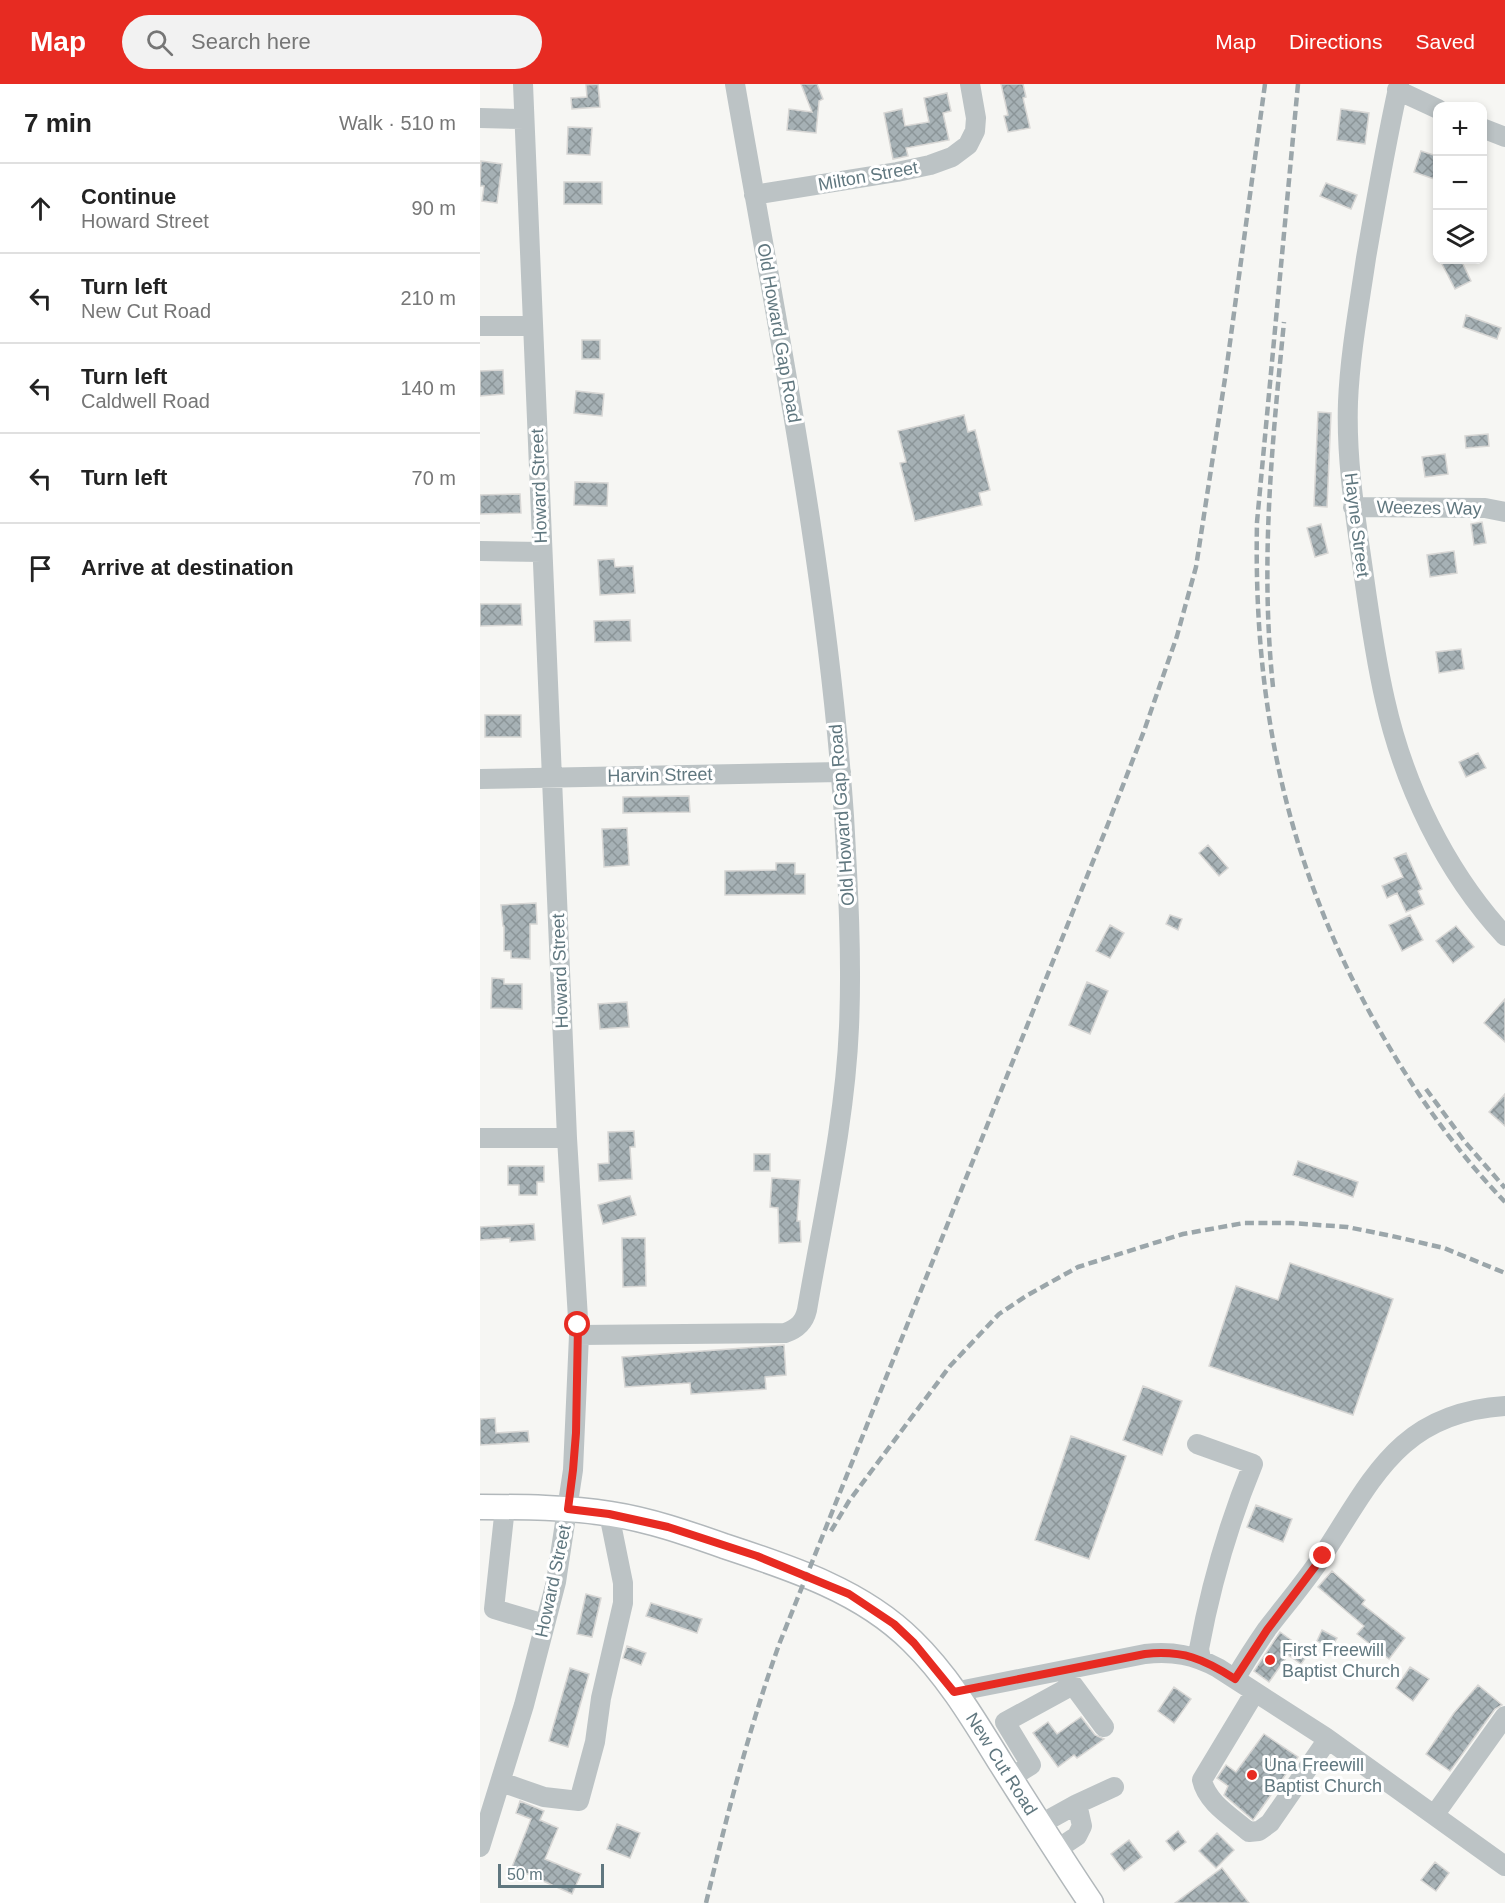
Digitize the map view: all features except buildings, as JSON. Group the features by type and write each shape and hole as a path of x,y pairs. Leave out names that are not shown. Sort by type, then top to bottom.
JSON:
{"main road":[{"name":"New Cut Road","path":"480,1507 568,1509 639,1519 757,1556 849,1594 894,1624 914,1643 954,1692 1091,1903"}],"street":[{"name":"Howard Street","path":"480,1847 524,1705 556,1582 573,1470 579,1335 567,1138 523,84"},
{"name":"Old Howard Gap Road","path":"579,1335 785,1333 797,1327 806,1317 837,1149 849,1030 850,962 841,772 821,595 805,484 735,84"},
{"name":"Milton Street","path":"754,195 930,165 962,151 973,138 976,118 970,84"},
{"path":"1398,87 1433,107"},
{"name":"Hayne Street","path":"1398,87 1375,205 1351,362 1348,443 1353,507 1385,699 1401,757 1435,835 1465,885 1505,936"},
{"path":"480,118 524,119"},
{"path":"1487,130 1505,137"},
{"path":"480,326 532,326"},
{"name":"Weezes Way","path":"1353,507 1485,508 1505,512"},
{"path":"480,551 542,552"},
{"name":"Harvin Street","path":"480,778 841,772"},
{"path":"480,1138 567,1138"},
{"path":"1235,1679 1267,1630 1323,1556 1368,1484 1395,1451 1414,1434 1435,1422 1488,1407 1505,1406"},
{"path":"1197,1444 1253,1464 1214,1575 1199,1649 1201,1659"},
{"path":"505,1507 494,1609 545,1624"},
{"path":"501,1782 544,1797 579,1801 595,1742 601,1698 623,1603 623,1583 609,1514"},
{"path":"954,1692 1145,1654 1164,1652 1201,1659 1328,1739 1505,1866"},
{"path":"1037,1675 1049,1697"},
{"path":"983,1735 1073,1685 1104,1726"},
{"path":"1255,1692 1202,1780 1204,1788 1216,1804 1249,1832 1259,1831 1270,1822 1328,1739"},
{"path":"1435,1814 1505,1716"},
{"path":"1005,1722 1031,1765 1010,1778"},
{"path":"1040,1825 1114,1787"},
{"path":"1056,1850 1077,1836 1082,1826 1077,1804"}],"railway":[{"path":"706,1903 739,1772 780,1642 1108,824 1177,636 1196,567 1226,372 1265,84"},
{"path":"1298,84 1257,522 1257,592 1270,725 1283,789 1301,852 1324,915 1351,976 1384,1038 1425,1103 1471,1164 1505,1202"},
{"path":"1273,687 1268,595 1269,504 1284,322"},
{"path":"1426,1089 1465,1142 1505,1188"},
{"path":"831,1531 849,1501 950,1366 999,1314 1078,1267 1183,1234 1244,1223 1292,1223 1347,1227 1444,1248 1505,1273"}],"place":[{"name":"First Freewill Baptist Church","path":"1270,1660"},
{"name":"Una Freewill Baptist Church","path":"1252,1775"}],"route":[{"path":"578,1325 576,1433 568,1509 639,1519 668,1527 757,1556 849,1594 894,1624 914,1643 954,1692 1164,1652 1201,1659 1235,1679 1267,1630 1323,1556"}]}
